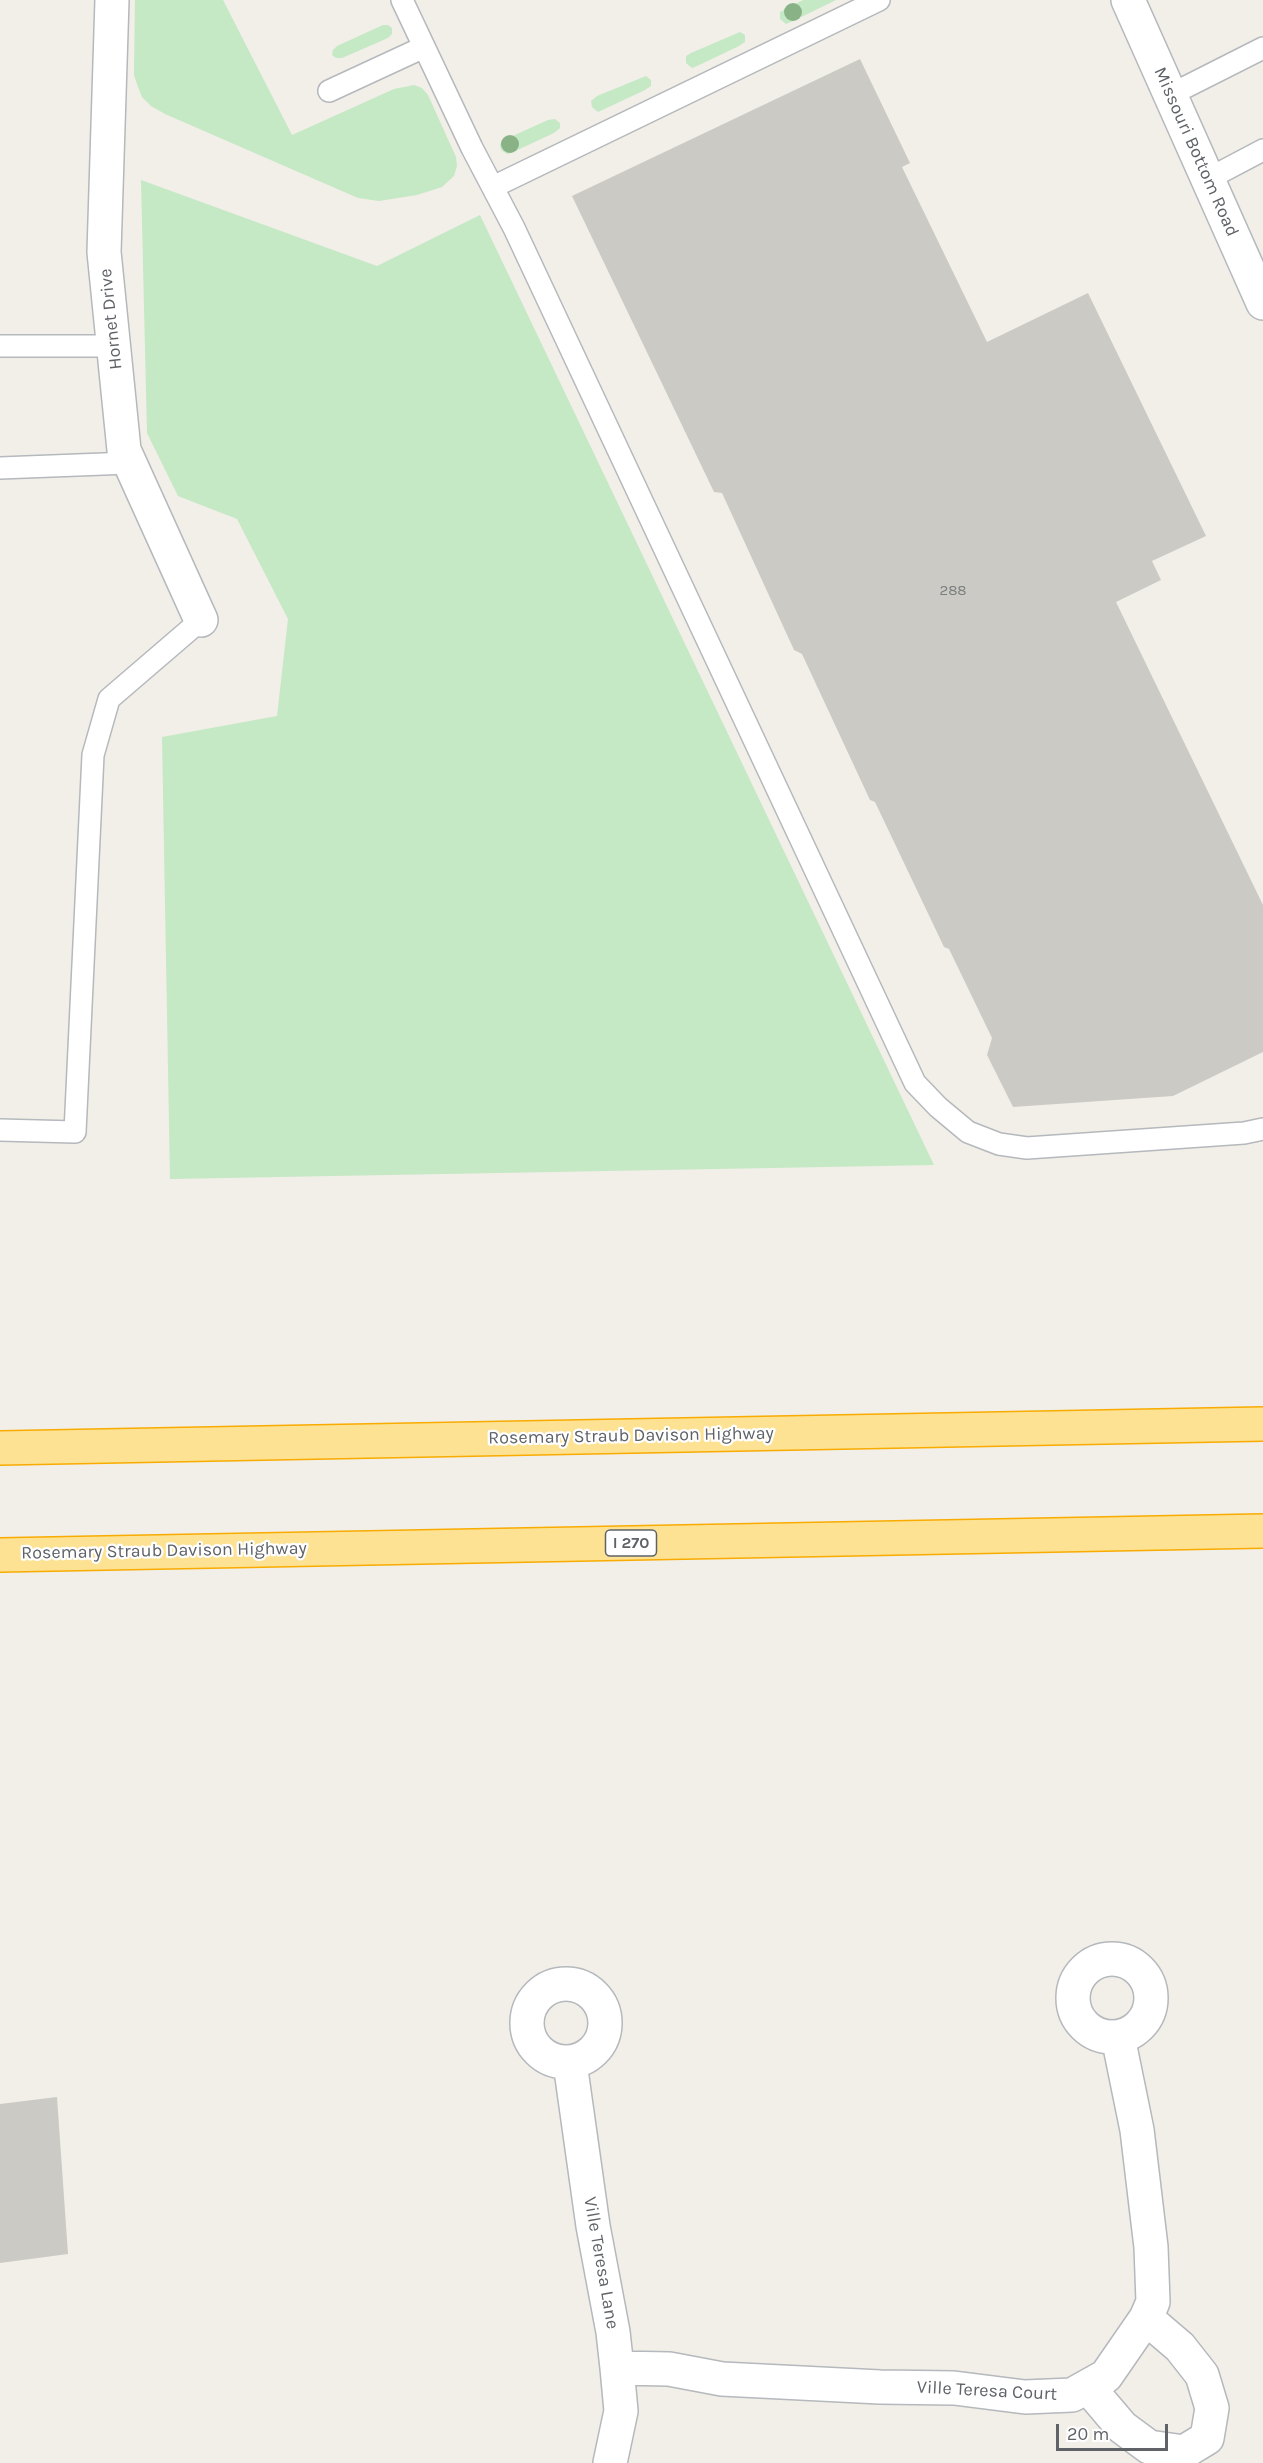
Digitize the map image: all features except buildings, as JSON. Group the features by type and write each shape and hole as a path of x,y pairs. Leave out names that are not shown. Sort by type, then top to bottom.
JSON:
{"highway":[{"name":"Rosemary Straub Davison Highway","path":"0,1448 1263,1424"},
{"name":"Rosemary Straub Davison Highway","path":"0,1555 1263,1531"}],"street":[{"name":"Hornet Drive","path":"112,0 104,252 124,450 201,620"},
{"name":"Missouri Bottom Road","path":"1128,0 1263,303"},
{"name":"Ville Teresa Court","path":"617,2368 669,2369 722,2379 880,2387 954,2388 1025,2397 1072,2395 1106,2376 1146,2318 1153,2302 1151,2247 1137,2130 1118,2037"},
{"name":"Ville Teresa Lane","path":"570,2063 593,2226 613,2332 617,2368 621,2411 610,2463"},
{"path":"1088,2387 1122,2427 1149,2447 1184,2452 1207,2438 1212,2408 1202,2375 1180,2347 1146,2318"}],"lane":[{"path":"402,0 514,228 915,1083 938,1107 968,1132 999,1144 1027,1148 1244,1133 1263,1129"},
{"path":"492,187 879,0"},
{"path":"329,91 424,47"},
{"path":"1170,95 1263,48"},
{"path":"1208,179 1263,150"},
{"path":"0,346 114,346"},
{"path":"0,468 129,463"},
{"path":"0,1130 75,1132 93,755 110,699 201,620"}],"green space":[{"path":"135,0 223,0 292,135 394,89 414,85 422,88 428,95 456,157 457,166 454,176 442,187 417,195 379,201 358,198 165,114 151,106 142,97 134,75"},
{"path":"803,0 836,0 786,24 780,19 780,12"},
{"path":"383,25 392,28 392,34 388,38 342,58 332,55 337,46"},
{"path":"740,32 745,35 745,42 739,46 692,68 686,63 686,56 691,53"},
{"path":"646,76 651,80 651,86 645,90 598,112 592,107 591,101 597,96"},
{"path":"555,119 560,123 560,128 554,133 511,153 507,154 501,150 500,144 506,139"},
{"path":"141,180 377,266 480,215 934,1165 170,1179 162,737 277,716 288,619 237,519 178,496 147,433"}]}
